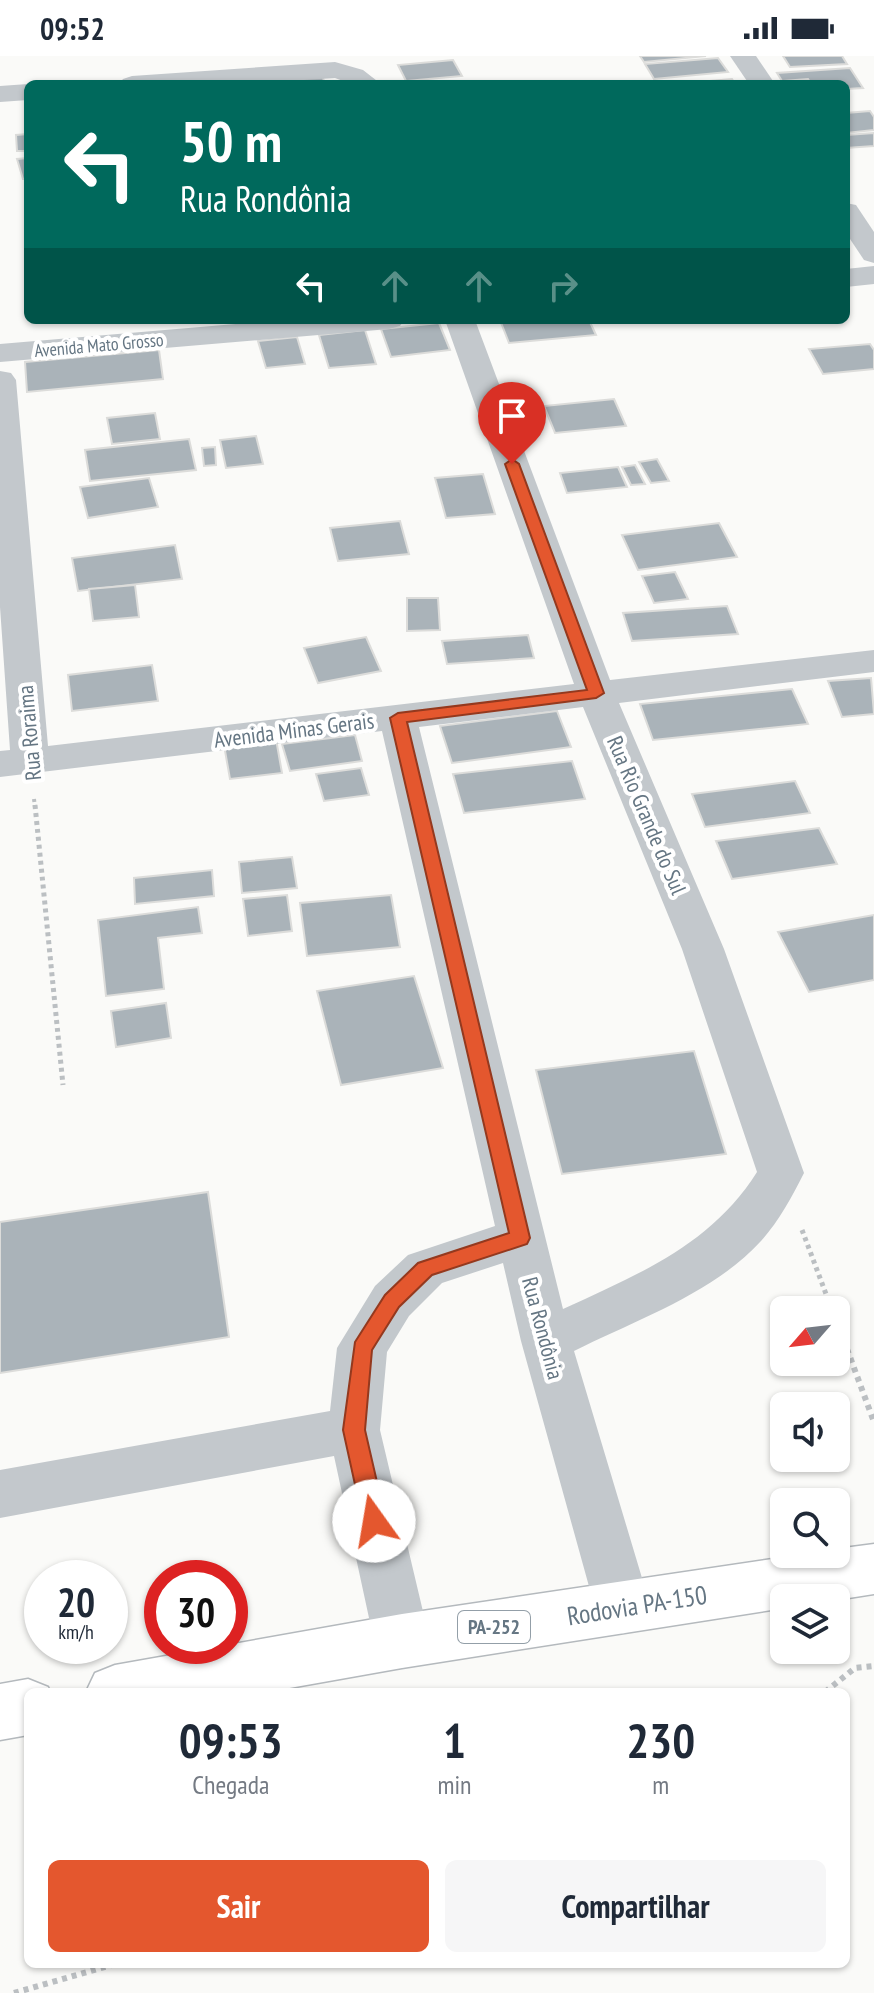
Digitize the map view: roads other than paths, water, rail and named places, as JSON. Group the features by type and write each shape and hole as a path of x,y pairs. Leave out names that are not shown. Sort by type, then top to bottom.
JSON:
{"highway":[{"name":"Rodovia PA-150","path":"138,1688 402,1641 874,1569"},
{"path":"0,1712 24,1708"}],"street":[{"path":"743,56 759,80"},
{"path":"190,80 335,70 362,80"},
{"path":"0,94 24,92"},
{"path":"850,217 874,254"},
{"path":"850,278 874,275"},
{"name":"Avenida Mato Grosso","path":"0,353 342,324"},
{"name":"Rua Rio Grande do Sul","path":"461,324 596,693 703,949 781,1173 756,1213 730,1240 689,1268 546,1341"},
{"name":"Rua Roraima","path":"0,380 15,762"},
{"name":"Avenida Minas Gerais","path":"15,762 874,661"},
{"name":"Rua Rondônia","path":"398,718 546,1341 623,1608"},
{"path":"402,1641 354,1430 362,1348 392,1301 425,1269 520,1238"},
{"path":"0,1494 354,1430"}]}
